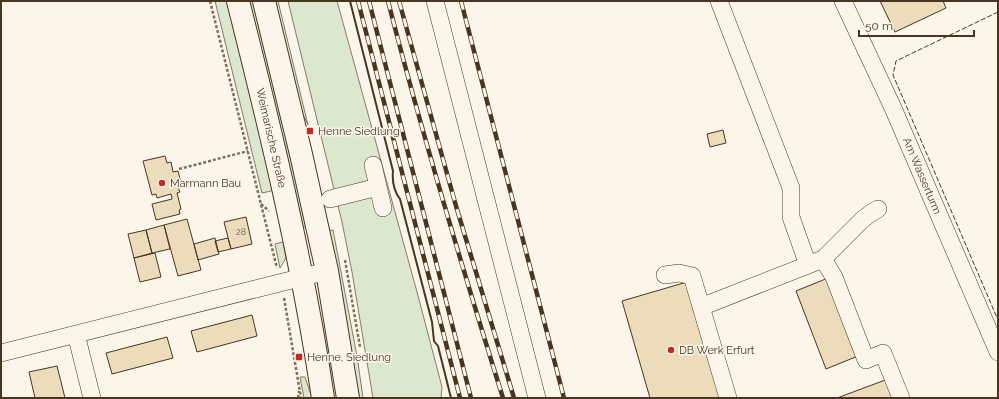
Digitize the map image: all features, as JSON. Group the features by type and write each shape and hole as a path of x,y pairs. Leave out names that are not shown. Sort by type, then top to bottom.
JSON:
{"main road":[{"name":"Weimarische Straße","path":"238,1 270,130 302,277 323,398"},
{"path":"264,1 327,271 348,398"}],"street":[{"path":"435,1 537,398"},
{"path":"719,1 791,188 791,217 816,262 834,278 866,360 883,354 901,398"},
{"name":"Am Wasserturm","path":"843,1 893,108 998,352"},
{"path":"373,165 383,208"},
{"path":"330,199 378,186"},
{"path":"701,307 816,262 871,212 878,209"},
{"path":"1,353 327,271"},
{"path":"665,275 679,273 692,276 728,398"},
{"path":"76,334 92,398"}],"path":[{"path":"210,1 261,204"},
{"path":"179,169 248,151"},
{"path":"290,332 301,398"},
{"path":"298,398 300,389"}],"green space":[{"path":"215,1 228,1 273,185 271,191 262,193"},
{"path":"245,1 254,1 309,226 300,228"},
{"path":"271,1 278,1 308,125 296,100"},
{"path":"288,1 337,1 442,387 441,398 373,398 342,222"},
{"path":"333,230 357,356 363,398 357,398 327,231"},
{"path":"283,242 286,258 280,268 275,244"},
{"path":"300,377 305,377 312,398 304,398"}],"building":[{"path":"880,1 943,1 946,8 895,32"},
{"path":"723,130 726,143 710,147 707,134"},
{"path":"165,156 167,163 171,162 173,172 178,171 182,187 178,188 180,192 177,193 181,209 179,210 180,214 156,220 152,204 172,199 171,194 157,198 156,194 152,195 143,161"},
{"path":"246,217 252,244 231,249 224,222"},
{"path":"187,219 201,270 178,276 164,225"},
{"path":"164,225 170,249 152,253 146,230"},
{"path":"146,230 152,253 134,258 128,234"},
{"path":"215,238 219,254 198,260 194,244"},
{"path":"228,238 231,249 218,252 215,241"},
{"path":"155,253 161,277 140,282 134,258"},
{"path":"828,278 858,356 826,369 796,291"},
{"name":"DB Werk Erfurt","path":"687,282 721,398 650,398 622,301"},
{"path":"252,315 257,336 197,352 191,331"},
{"path":"167,337 173,358 112,374 106,353"},
{"path":"57,366 65,398 35,398 29,372"},
{"path":"888,379 895,398 837,398"}],"railway":[{"path":"358,1 460,398"},
{"path":"369,1 471,398"},
{"path":"388,1 443,200 503,398"},
{"path":"399,1 456,206 514,398"},
{"path":"461,1 564,398"}],"fence":[{"path":"998,12 896,61 893,75 998,320"}],"wall":[{"path":"350,1 393,171 394,186 400,199 432,322 434,341 438,346 451,398"}],"place":[{"name":"Henne Siedlung","path":"310,131"},
{"name":"Marmann Bau","path":"162,183"},
{"name":"DB Werk Erfurt","path":"671,350"},
{"name":"Henne, Siedlung","path":"299,357"}]}
